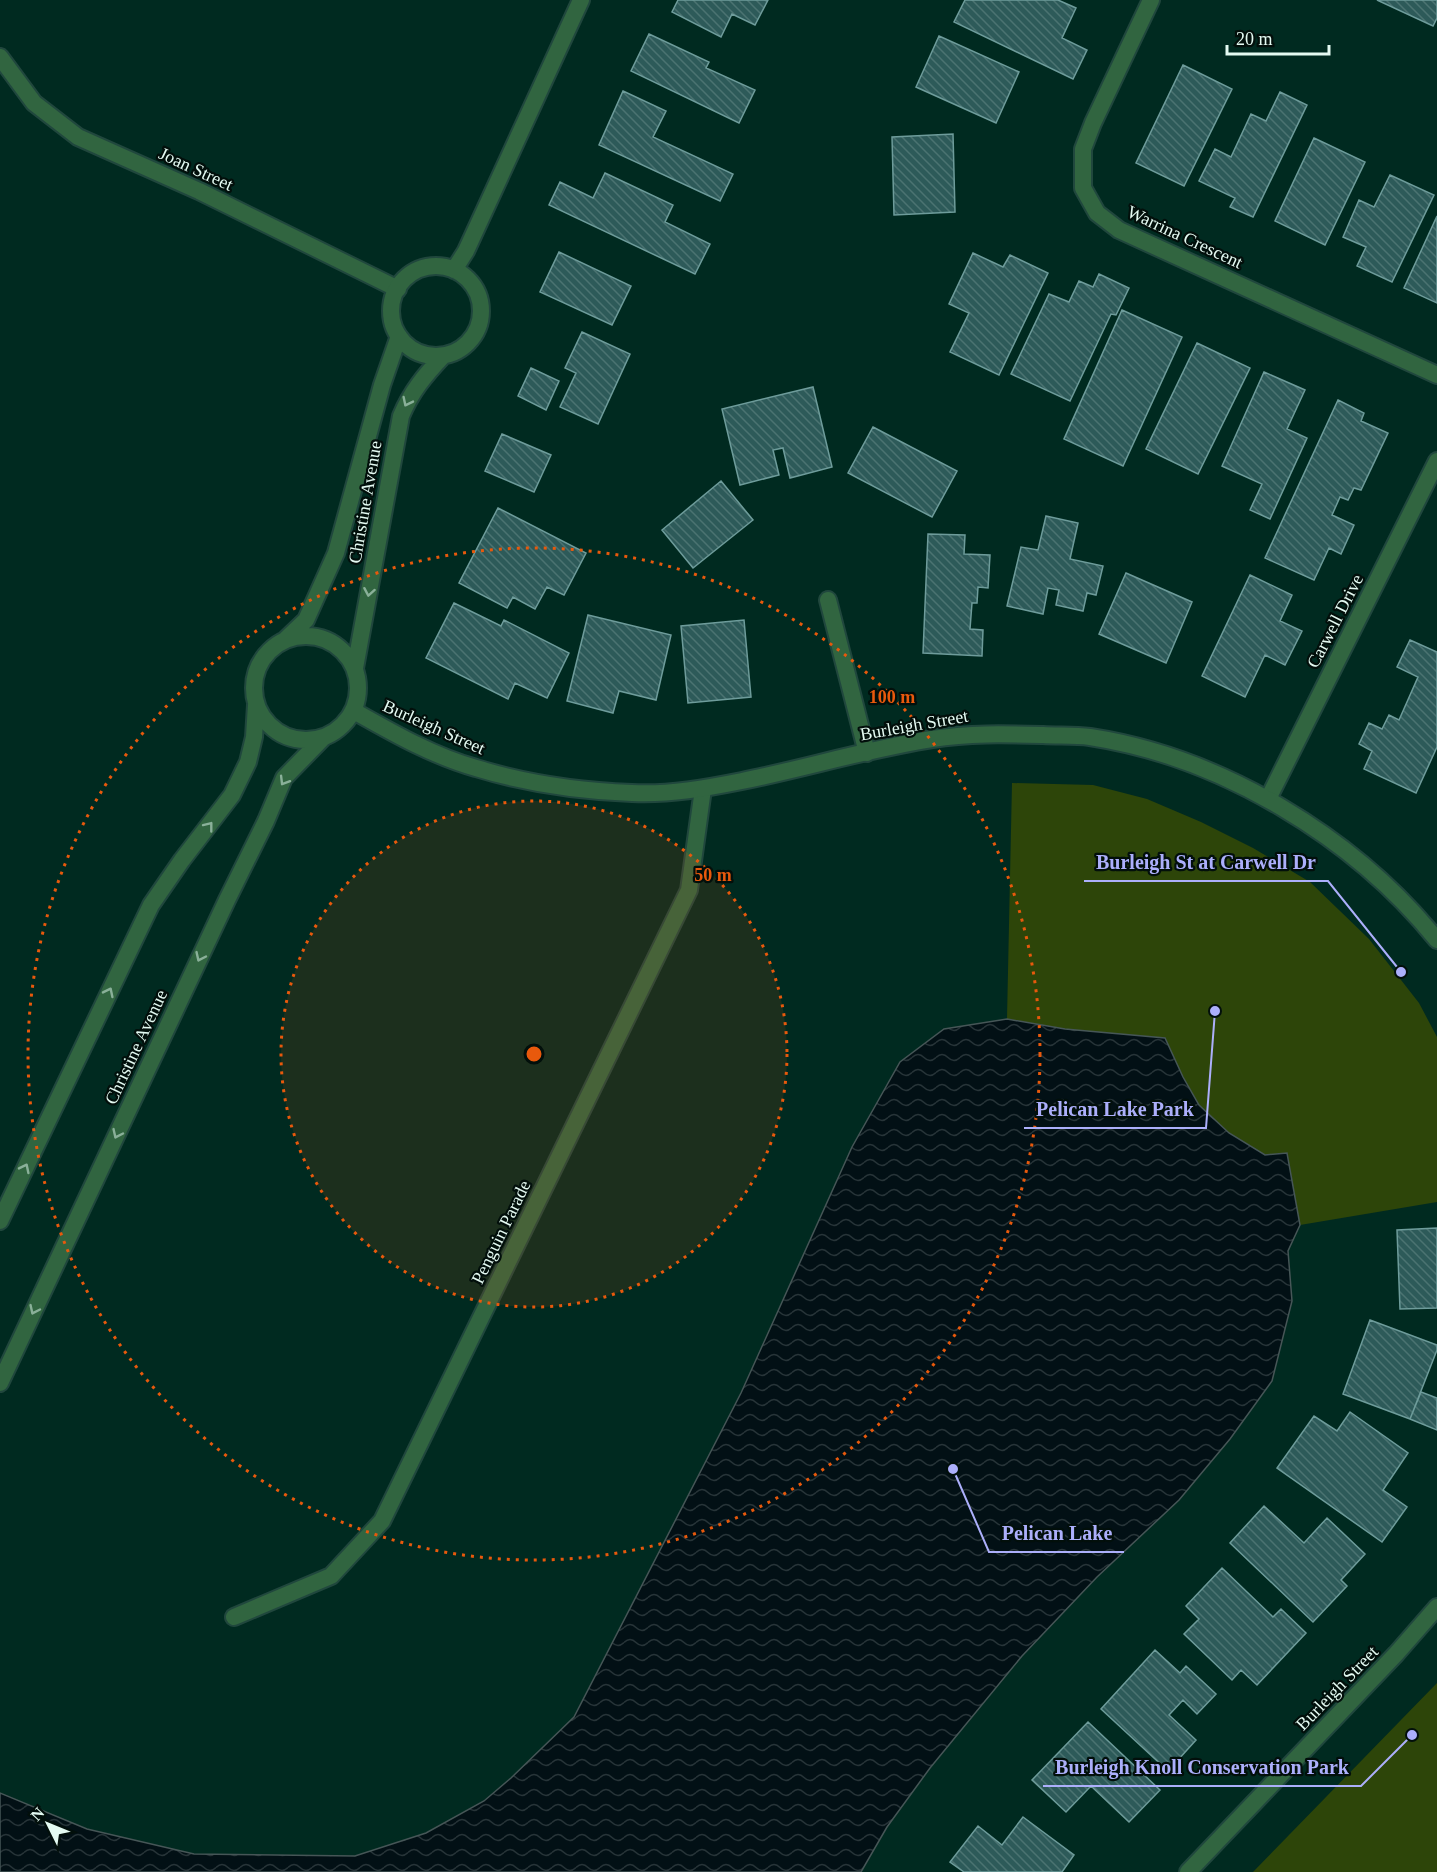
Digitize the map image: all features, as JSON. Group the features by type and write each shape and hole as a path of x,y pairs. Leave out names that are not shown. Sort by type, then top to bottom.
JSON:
{"street":[{"path":"454,270 466,251 581,0"},
{"name":"Warrina Crescent","path":"1151,0 1083,149 1083,188 1097,213 1119,230 1437,375"},
{"name":"Joan Street","path":"0,57 34,103 78,137 199,191 398,289"},
{"path":"429,267 454,270 476,289 481,303 481,317 477,331 469,343 457,352 443,356 430,356 418,352 407,345 393,325 393,300 398,289 406,278 416,271 429,267"},
{"name":"Christine Avenue","path":"286,639 306,620 336,553 382,385 399,336"},
{"name":"Christine Avenue","path":"355,668 401,416 409,396 443,356"},
{"name":"Carwell Drive","path":"1268,799 1437,461"},
{"path":"828,600 867,753"},
{"path":"0,1221 151,904 232,795 248,762 254,737 256,705 253,684 258,667 271,649 286,639 306,635 328,640 349,657 355,668 359,695 354,711 339,729 323,738 301,741 286,737 268,724 256,705"},
{"name":"Burleigh Street","path":"354,711 406,740 475,768 576,789 634,794 703,789 932,739 993,732 1088,736 1138,747 1181,761 1268,799 1314,827 1352,856 1390,888 1437,940"},
{"name":"Christine Avenue","path":"0,1383 266,821 284,778 323,738"},
{"name":"Penguin Parade","path":"234,1617 331,1576 382,1521 689,890 703,789"},
{"name":"Burleigh Street","path":"1188,1872 1396,1654 1437,1606"}],"green space":[{"path":"1012,783 1093,785 1147,799 1201,822 1253,848 1310,882 1369,939 1419,1003 1437,1037 1437,1202 1300,1225 1287,1153 1265,1155 1229,1133 1199,1105 1183,1077 1065,1029 1007,1019"},
{"path":"1437,1683 1437,1872 1253,1872"}],"water":[{"path":"1007,1019 1065,1029 1165,1038 1199,1105 1229,1133 1265,1155 1287,1153 1300,1225 1288,1251 1292,1301 1272,1381 1230,1439 1179,1500 1097,1577 1022,1656 930,1768 887,1827 861,1872 0,1872 0,1793 87,1829 194,1854 355,1856 426,1833 484,1801 574,1717 741,1393 852,1147 900,1062 944,1029"}],"building":[{"path":"678,0 768,0 755,25 732,14 721,37 672,12"},
{"path":"965,0 1058,0 1076,8 1062,38 1087,50 1073,79 954,22"},
{"path":"1377,0 1437,0 1437,18 1433,26"},
{"path":"649,34 709,62 706,68 755,90 739,123 631,71"},
{"path":"939,36 1019,72 996,123 916,87"},
{"path":"1183,65 1232,89 1184,186 1136,163"},
{"path":"623,91 666,111 653,137 733,174 720,201 599,145"},
{"path":"1280,92 1307,105 1253,217 1230,207 1235,198 1199,181 1215,149 1231,157 1251,114 1266,121"},
{"path":"953,134 955,212 894,215 892,137"},
{"path":"1314,138 1365,162 1325,245 1275,221"},
{"path":"605,173 673,205 665,222 710,244 695,274 549,205 560,182 593,198"},
{"path":"1390,175 1434,195 1392,282 1357,266 1366,247 1343,237 1359,200 1374,207"},
{"path":"1437,216 1437,303 1404,288"},
{"path":"559,252 631,286 612,325 540,292"},
{"path":"973,253 1003,267 1010,255 1048,273 999,375 950,352 969,313 949,304"},
{"path":"1099,274 1129,288 1116,315 1111,314 1070,401 1011,374 1049,294 1069,302 1079,281 1093,287"},
{"path":"1122,310 1182,337 1123,466 1064,439"},
{"path":"582,332 630,354 598,424 560,407 576,373 565,368"},
{"path":"1197,343 1250,368 1198,474 1146,449"},
{"path":"531,368 559,381 546,410 518,396"},
{"path":"1264,372 1305,390 1287,429 1307,438 1270,519 1250,510 1262,484 1222,466"},
{"path":"813,387 832,467 790,478 783,448 773,450 779,475 740,485 722,409"},
{"path":"1338,400 1364,413 1361,421 1388,433 1361,490 1354,488 1348,500 1340,497 1332,515 1354,525 1341,554 1329,548 1314,580 1265,558"},
{"path":"873,427 957,471 932,517 848,473"},
{"path":"502,434 551,455 534,492 485,471"},
{"path":"721,481 753,520 693,568 662,530"},
{"path":"498,508 586,553 564,595 547,587 535,609 513,597 507,608 459,583"},
{"path":"1046,516 1078,523 1070,559 1103,566 1096,595 1087,593 1083,611 1056,605 1059,590 1048,588 1043,614 1007,606 1021,547 1038,550"},
{"path":"928,534 965,535 964,554 990,555 988,588 978,587 977,603 972,603 970,629 983,630 982,656 923,653"},
{"path":"1126,573 1192,602 1166,663 1099,634"},
{"path":"1250,575 1292,595 1280,621 1302,631 1285,665 1265,655 1245,697 1202,676"},
{"path":"454,603 501,626 504,620 569,653 547,698 515,683 508,699 426,658"},
{"path":"588,615 671,635 656,700 619,691 613,713 567,701"},
{"path":"744,620 751,697 688,703 681,626"},
{"path":"1410,640 1437,652 1437,747 1416,793 1364,769 1372,751 1359,744 1369,723 1382,729 1389,715 1399,720 1418,677 1397,667"},
{"path":"1437,1228 1437,1308 1400,1309 1397,1230"},
{"path":"1370,1320 1437,1345 1410,1419 1343,1394"},
{"path":"1421,1392 1437,1398 1437,1430 1410,1419"},
{"path":"1350,1412 1408,1453 1383,1490 1407,1507 1382,1542 1277,1468 1314,1416 1337,1431"},
{"path":"1264,1506 1304,1543 1327,1518 1365,1554 1341,1580 1347,1586 1313,1622 1230,1543"},
{"path":"1222,1568 1273,1617 1281,1609 1306,1633 1257,1685 1241,1670 1232,1680 1184,1634 1199,1619 1186,1606"},
{"path":"1155,1650 1180,1673 1186,1666 1216,1694 1197,1714 1183,1700 1169,1715 1196,1740 1168,1771 1101,1709"},
{"path":"1088,1722 1160,1790 1129,1822 1091,1786 1066,1812 1032,1780"},
{"path":"1023,1817 1074,1855 1062,1872 964,1872 950,1862 978,1826 1002,1845"}],"place":[{"name":"Burleigh St at Carwell Dr","path":"1401,972"},
{"name":"Pelican Lake Park","path":"1215,1011"},
{"name":"Pelican Lake","path":"953,1469"},
{"name":"Burleigh Knoll Conservation Park","path":"1412,1735"}]}
